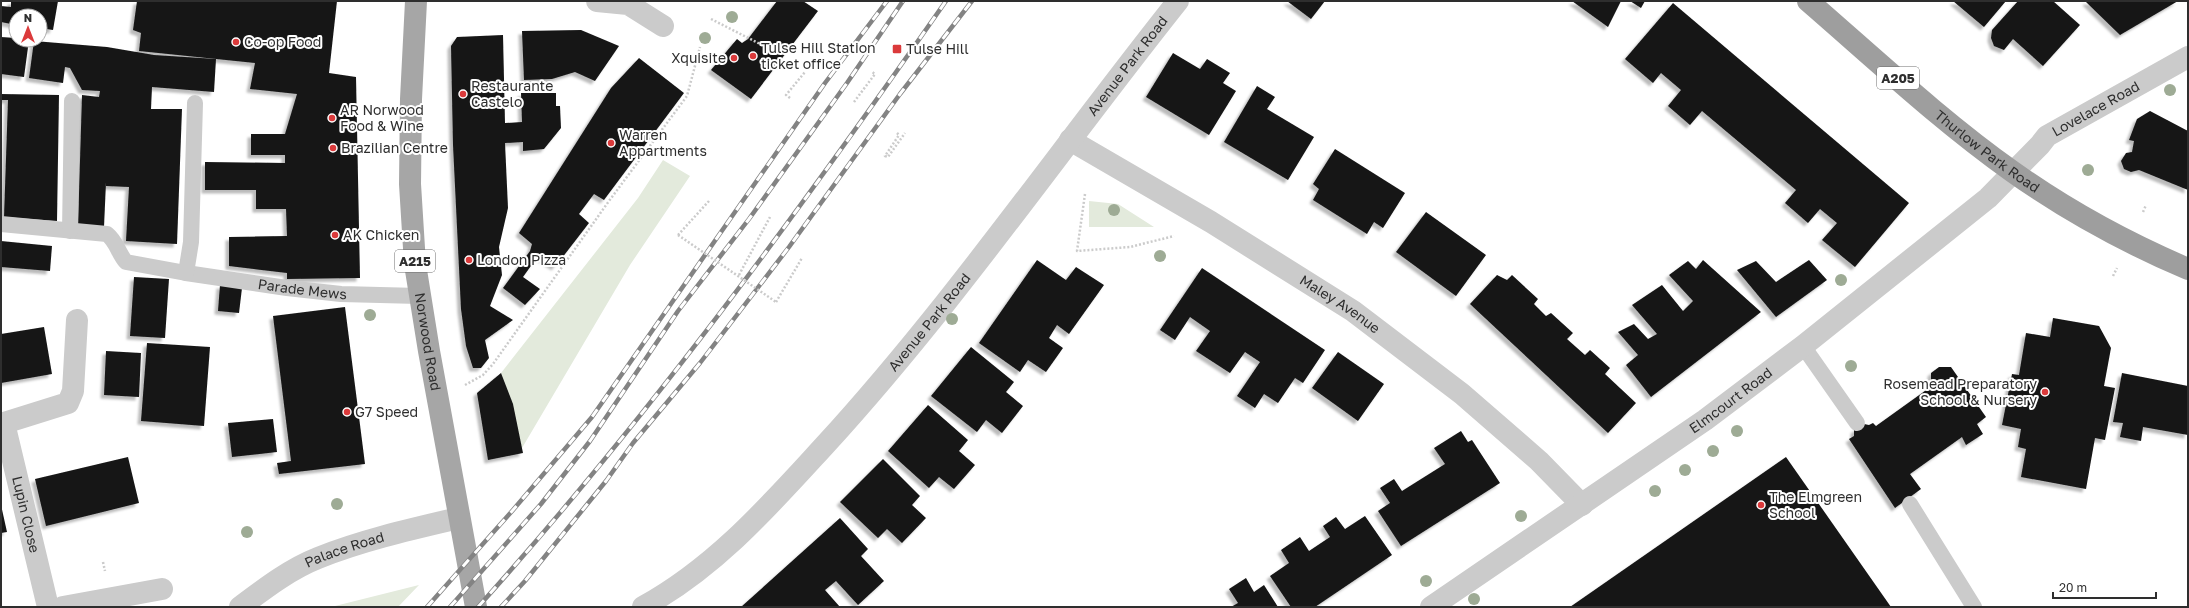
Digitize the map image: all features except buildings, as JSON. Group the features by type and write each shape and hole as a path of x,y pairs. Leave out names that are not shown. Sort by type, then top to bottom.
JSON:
{"highway":[{"name":"Thurlow Park Road","path":"1808,1 1958,130 2013,172 2068,208 2149,253 2188,269"}],"main road":[{"name":"Norwood Road","path":"416,1 411,99 410,184 413,240 419,296 476,607"}],"street":[{"path":"597,1 628,4 663,26"},
{"name":"Avenue Park Road","path":"644,607 666,594 700,569 767,508 875,390 953,296 1070,140 1178,1"},
{"name":"Lovelace Road","path":"2013,172 2046,136 2188,57"},
{"name":"Maley Avenue","path":"1070,140 1225,230 1353,311 1462,394 1539,461 1582,505"},
{"name":"Elmcourt Road","path":"1431,607 1674,443 1803,346 1988,198 2013,172"},
{"name":"Lupin Close","path":"48,607 3,423 68,403 73,391 77,320"},
{"name":"Palace Road","path":"240,607 260,592 317,558 409,530 459,518"},
{"path":"63,607 162,589"}],"lane":[{"path":"70,231 72,101"},
{"path":"186,273 191,242 195,103"},
{"name":"Parade Mews","path":"1,224 107,234 114,240 121,256 126,262 186,273 341,294 419,296"},
{"path":"1803,346 1857,423"},
{"path":"1910,504 1974,607"}],"path":[{"path":"710,19 766,47"},
{"path":"464,385 483,375 493,364 609,201 687,96 700,47"},
{"path":"854,102 875,74 872,71"},
{"path":"790,98 786,95 805,72"},
{"path":"897,133 899,135 885,156 888,157 905,133"},
{"path":"1085,194 1077,250 1130,247 1175,236"},
{"path":"710,201 678,235 739,275 776,302 802,258"},
{"path":"2143,212 2146,205"},
{"path":"739,275 770,217"},
{"path":"2113,276 2117,268"}],"shaded area":[{"path":"663,160 690,176 630,265 522,448 501,373 638,198"},
{"path":"1089,201 1118,204 1154,227 1089,227"},
{"path":"419,585 398,607 331,607"}],"railway":[{"path":"427,607 513,510 592,417 825,83 887,1"},
{"path":"450,607 541,504 590,441 678,311 749,219 847,83 903,1"},
{"path":"478,607 603,462 663,387 779,234 946,1"},
{"path":"501,607 525,581 606,481 633,443 700,363 789,247 900,94 972,1"}],"place":[{"name":"Co-op Food","path":"236,42"},
{"name":"Tulse Hill","path":"897,49"},
{"name":"Tulse Hill Station ticket office","path":"753,56"},
{"name":"Xquisite","path":"734,58"},
{"name":"Restaurante Castelo","path":"463,94"},
{"name":"AR Norwood Food & Wine","path":"332,118"},
{"name":"Warren Appartments","path":"611,143"},
{"name":"Brazilian Centre","path":"333,148"},
{"name":"AK Chicken","path":"335,235"},
{"name":"London Pizza","path":"469,260"},
{"name":"Rosemead Preparatory School & Nursery","path":"2045,392"},
{"name":"G7 Speed","path":"347,412"},
{"name":"The Elmgreen School","path":"1761,505"}]}
